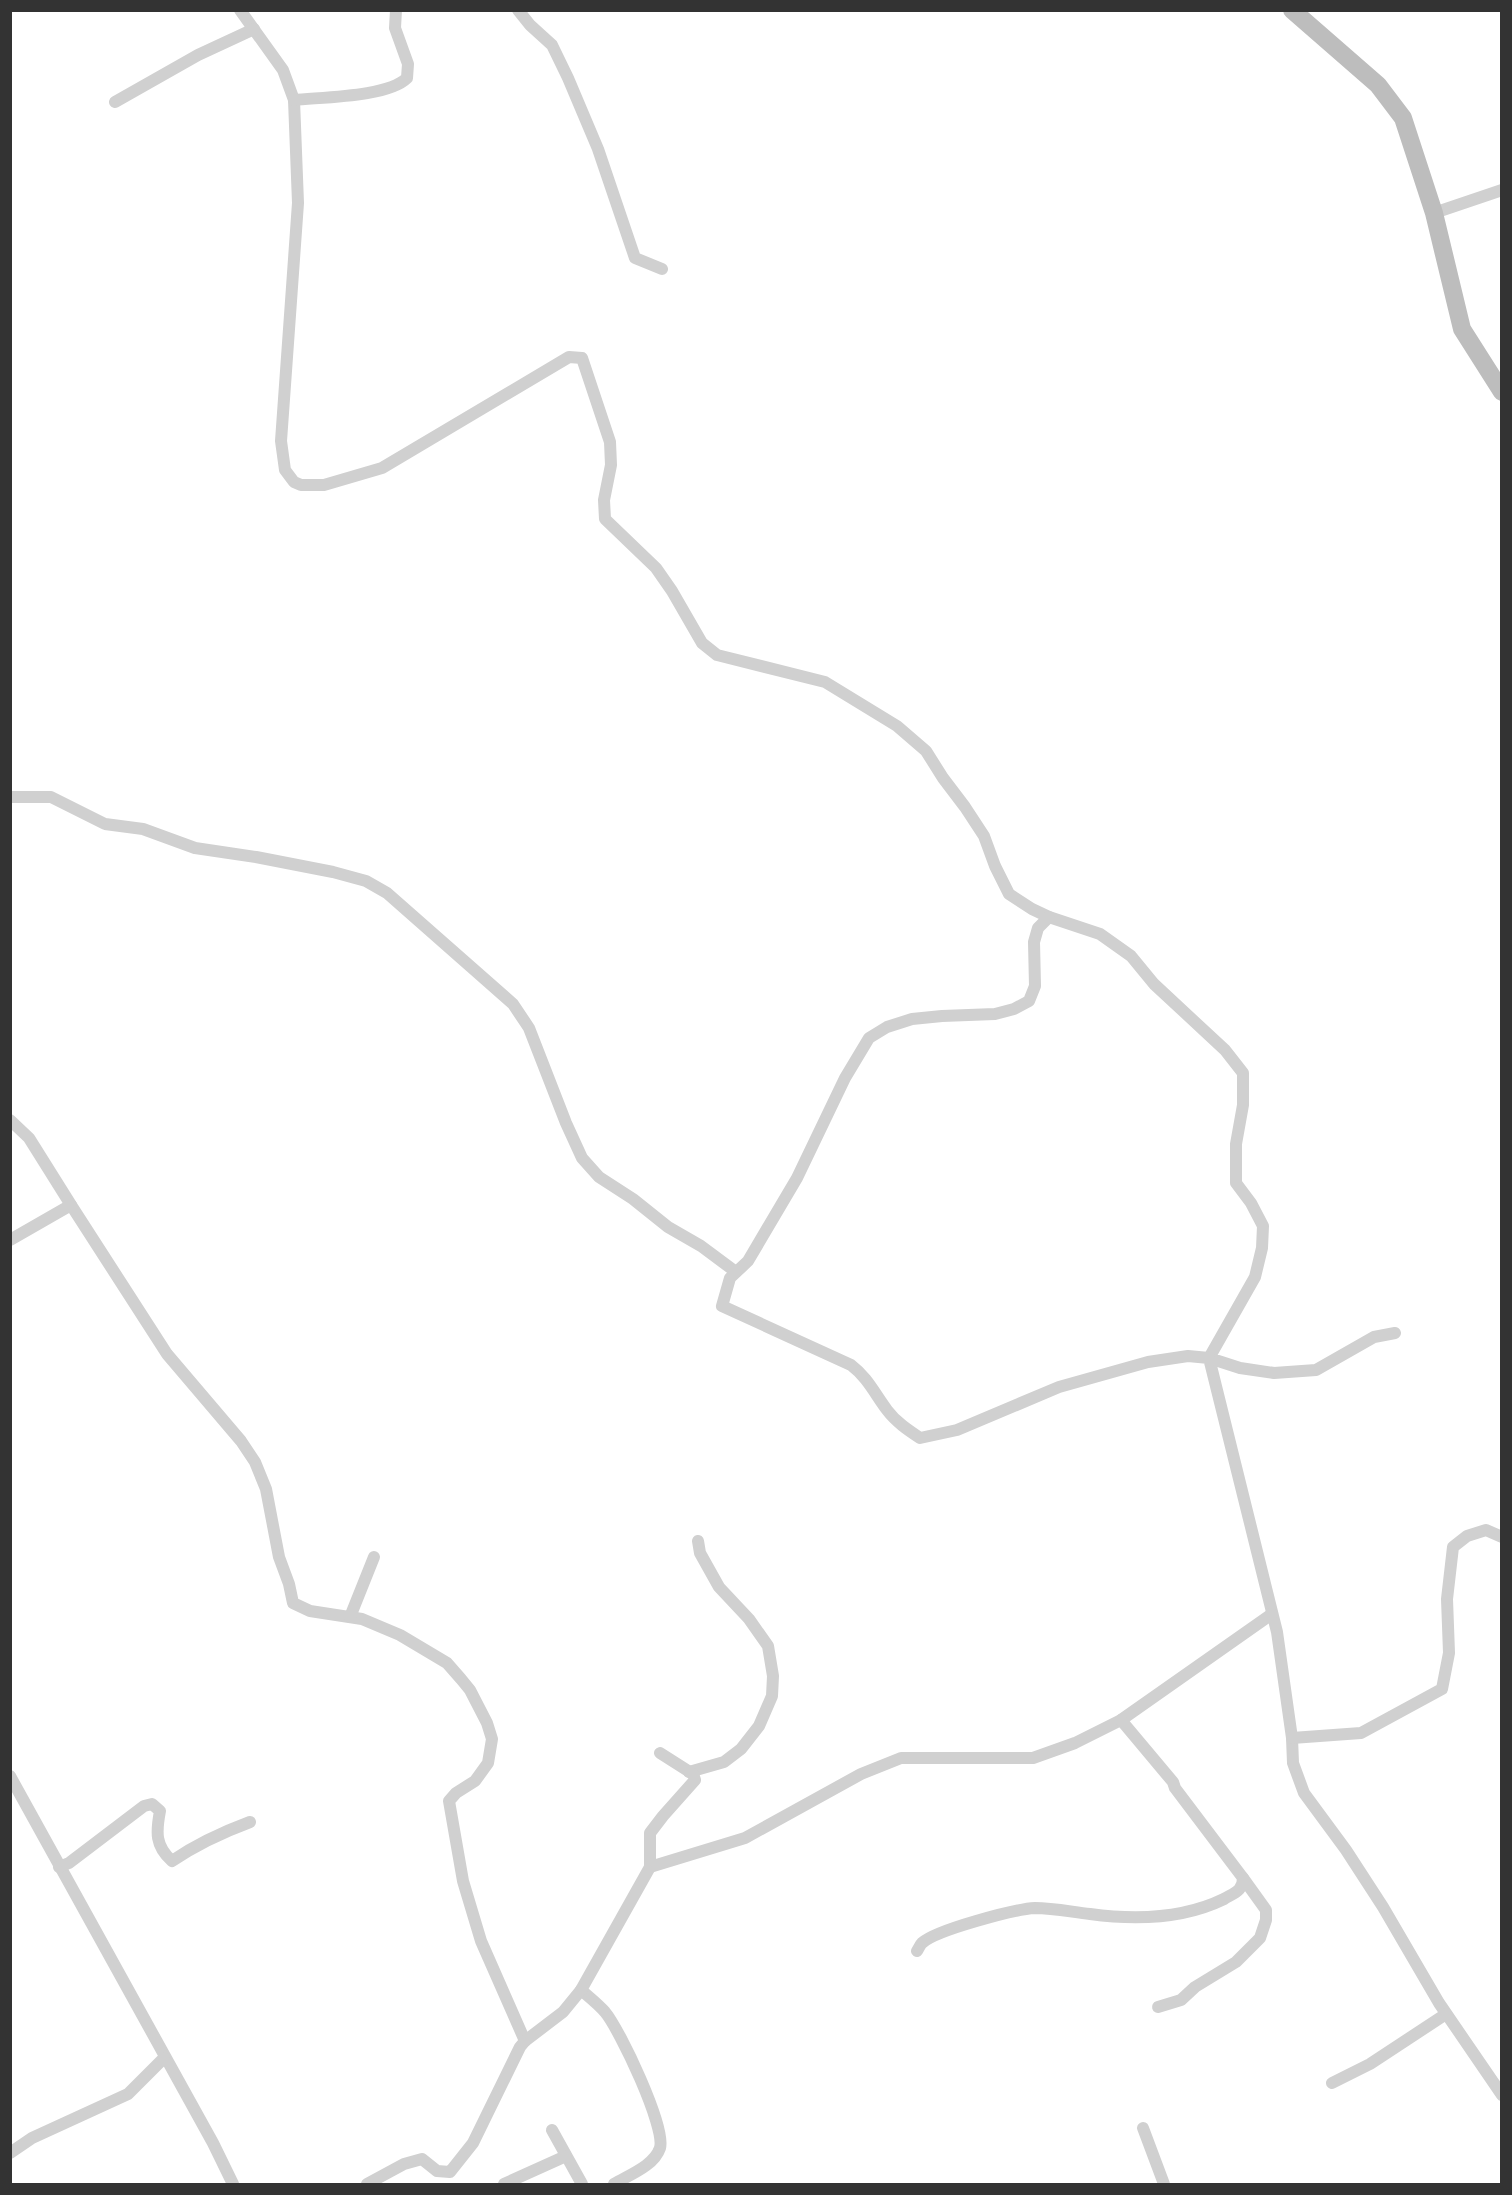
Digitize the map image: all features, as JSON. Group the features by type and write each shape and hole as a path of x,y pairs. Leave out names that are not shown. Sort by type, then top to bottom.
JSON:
{"street":[{"path":"240,10 283,70 294,100 298,203 281,441 285,470 294,482 301,485 324,485 382,468 569,357 582,358 610,442 611,465 604,500 605,519 656,568 702,643 717,655 825,682 897,726 926,751 965,807 984,836 1009,894 1032,909 1050,917 1100,934 1131,956 1154,984 1225,1050 1243,1073 1242,1105 1236,1144 1236,1183 1251,1203 1263,1226 1262,1248 1255,1277 1209,1358 1276,1632 1292,1738 1293,1763 1304,1793 1346,1850 1383,1907 1446,2014 1502,2095"},
{"path":"294,100 363,94 400,85 407,78 408,64 395,28 396,10"},
{"path":"518,10 530,25 552,45 568,78 598,149 636,258 663,269"},
{"path":"1292,10 1378,86 1403,118 1434,213 1462,329 1502,392"},
{"path":"115,102 198,55 254,29"},
{"path":"1434,213 1502,190"},
{"path":"10,797 51,797 105,824 143,829 195,848 333,872 366,882 387,893 513,1004 529,1028 566,1124 582,1158 599,1177 633,1199 668,1227 702,1246 736,1272"},
{"path":"1050,917 1038,928 1034,942 1035,986 1029,1001 1014,1009 995,1014 912,1019 887,1027 869,1038 845,1078 797,1178 748,1261 730,1278 722,1305 851,1365 862,1373 888,1411 904,1427 920,1438 957,1430 1059,1387 1148,1362 1188,1356 1209,1358 1240,1368 1274,1373 1316,1370 1374,1337 1395,1334"},
{"path":"10,1120 29,1138 167,1354 241,1441 255,1462 266,1489 279,1557 293,1603 310,1611 362,1619 400,1635 447,1663 470,1690 487,1723 492,1740 488,1763 475,1781 456,1793 449,1801 463,1881 481,1941 525,2041"},
{"path":"10,1240 71,1205"},
{"path":"1292,1738 1361,1733 1442,1689 1449,1653 1447,1599 1453,1546 1467,1536 1486,1530 1502,1537"},
{"path":"689,1772 724,1762 741,1749 759,1726 768,1706 772,1696 773,1676 768,1646 749,1619 719,1587 700,1554 698,1541"},
{"path":"350,1617 374,1557"},
{"path":"650,1867 745,1838 861,1774 901,1758 1033,1758 1075,1743 1121,1720 1272,1614"},
{"path":"1121,1720 1173,1782 1175,1788 1266,1910 1266,1920 1260,1938 1236,1962 1195,1987 1181,2000 1158,2007"},
{"path":"367,2184 404,2164 422,2159 437,2171 450,2172 473,2143 525,2041 563,2012 581,1990 650,1867 650,1833 695,1780 689,1772 660,1753"},
{"path":"11,1779 213,2143 233,2184"},
{"path":"59,1867 69,1863 144,1806 152,1804 160,1811 157,1829 158,1843 163,1853 172,1861 218,1834 250,1822"},
{"path":"917,1951 922,1943 950,1929 1034,1908 1132,1917 1181,1914 1206,1908 1238,1892 1243,1885 1243,1878"},
{"path":"581,1990 606,2013 626,2050 657,2120 660,2147 650,2163 614,2184"},
{"path":"1332,2083 1370,2064 1446,2014"},
{"path":"10,2153 32,2138 128,2094 164,2058"},
{"path":"1143,2128 1164,2184"},
{"path":"552,2130 582,2184"},
{"path":"504,2184 566,2156"},
{"path":"437,2171 437,2184"}]}
